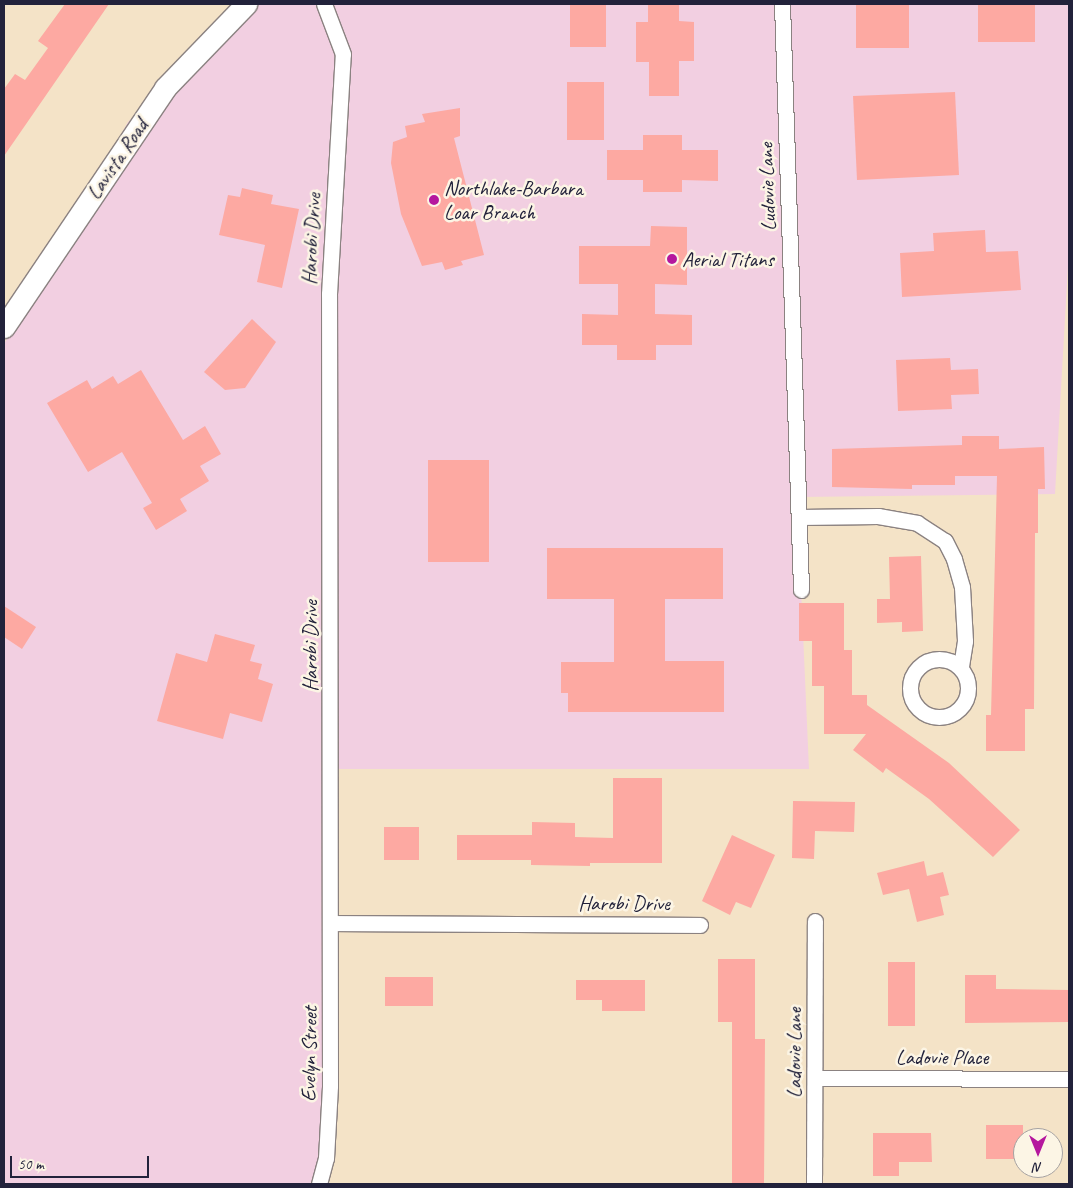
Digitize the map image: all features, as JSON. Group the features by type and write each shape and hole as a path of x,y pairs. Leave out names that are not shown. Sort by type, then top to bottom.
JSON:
{"main road":[{"name":"Lavista Road","path":"4,327 165,88 246,4"}],"street":[{"name":"Harobi Drive","path":"324,4 343,54 329,294 332,923 700,924"},
{"name":"Ludovie Lane","path":"782,4 801,590"},
{"path":"799,517 888,517 917,522 945,541 954,559 962,587 965,641 961,667"},
{"name":"Ladovie Lane","path":"814,1184 816,1078 815,921"},
{"name":"Evelyn Street","path":"318,1184 326,1158 330,1086 332,923"},
{"name":"Ladovie Place","path":"816,1078 1069,1078"}],"shaded area":[{"path":"248,4 1069,4 1069,248 1055,494 797,497 809,769 338,769 328,1072 317,1177 309,1184 4,1184 4,344 128,122"}],"building":[{"path":"65,4 109,4 4,156 4,89 15,74 25,80 48,48 38,41"},
{"path":"570,4 606,4 606,47 570,47"},
{"path":"648,4 679,4 679,21 694,22 694,61 679,61 679,96 649,96 649,62 636,62 636,22 648,22"},
{"path":"856,4 909,4 909,48 856,48"},
{"path":"978,4 1035,4 1035,42 978,42"},
{"path":"567,82 604,82 604,140 567,140"},
{"path":"955,92 959,175 857,180 853,96"},
{"name":"Northlake-Barbara Loar Branch","path":"460,108 460,136 454,138 484,255 461,261 463,265 445,270 442,262 422,266 401,214 391,163 393,142 407,137 405,126 425,122 422,114"},
{"path":"643,135 682,135 682,150 718,150 718,181 682,180 682,192 643,192 643,180 607,180 607,150 643,150"},
{"path":"242,188 273,195 271,204 299,209 282,288 257,282 265,245 219,235 228,195 240,197"},
{"path":"651,226 687,227 687,285 655,284 655,314 692,315 692,345 656,345 656,360 617,360 617,345 582,345 582,314 618,315 618,284 579,284 579,246 650,246"},
{"path":"985,230 986,252 1018,251 1021,290 902,297 900,253 934,251 933,233"},
{"path":"252,319 276,342 245,388 225,390 204,372"},
{"path":"950,358 951,370 978,369 979,394 951,395 952,409 898,411 896,360"},
{"path":"141,370 183,440 205,426 221,454 200,466 209,481 180,499 187,511 156,530 143,508 152,503 122,452 88,472 47,403 87,380 92,389 113,376 118,384"},
{"path":"962,436 999,436 999,449 1044,447 1045,489 1038,489 1038,533 1035,533 1034,709 1025,709 1025,751 986,751 986,715 991,715 997,476 955,476 955,485 912,485 912,489 832,487 832,449 962,445"},
{"path":"428,460 489,460 489,562 428,562"},
{"path":"547,548 723,548 723,599 665,599 665,661 724,661 724,712 568,712 568,693 561,693 561,662 614,662 614,599 547,599"},
{"path":"921,556 923,631 902,632 902,622 877,623 877,599 890,599 889,557"},
{"path":"799,603 844,603 844,650 852,650 852,695 867,695 867,705 949,763 1020,830 993,857 929,799 886,768 883,773 853,750 866,734 824,734 824,686 812,686 812,641 799,641"},
{"path":"4,606 36,627 22,649 4,637"},
{"path":"215,634 255,645 250,661 262,664 258,679 273,684 262,722 230,713 223,739 157,721 176,653 207,662"},
{"path":"613,778 662,778 662,863 590,863 590,866 531,865 531,860 457,860 457,835 532,835 532,822 575,823 575,837 613,838"},
{"path":"793,801 855,802 854,832 815,831 814,859 792,858"},
{"path":"384,827 419,827 419,860 384,860"},
{"path":"732,835 775,855 751,908 736,902 730,915 702,901"},
{"path":"924,861 927,876 943,872 949,895 940,897 944,915 917,922 909,889 883,895 877,873"},
{"path":"718,959 755,959 755,1039 765,1039 764,1184 732,1184 732,1022 718,1022"},
{"path":"888,962 915,962 915,1026 888,1026"},
{"path":"965,975 996,975 996,989 1069,990 1069,1022 965,1023"},
{"path":"385,977 433,977 433,1006 385,1006"},
{"path":"576,980 645,980 645,1011 602,1011 602,1000 576,1000"},
{"path":"986,1125 1023,1125 1023,1128 1013,1128 1013,1159 986,1159"},
{"path":"873,1133 931,1133 932,1162 899,1162 899,1176 873,1176"}],"place":[{"name":"Northlake-Barbara Loar Branch","path":"434,200"},
{"name":"Aerial Titans","path":"672,259"}]}
